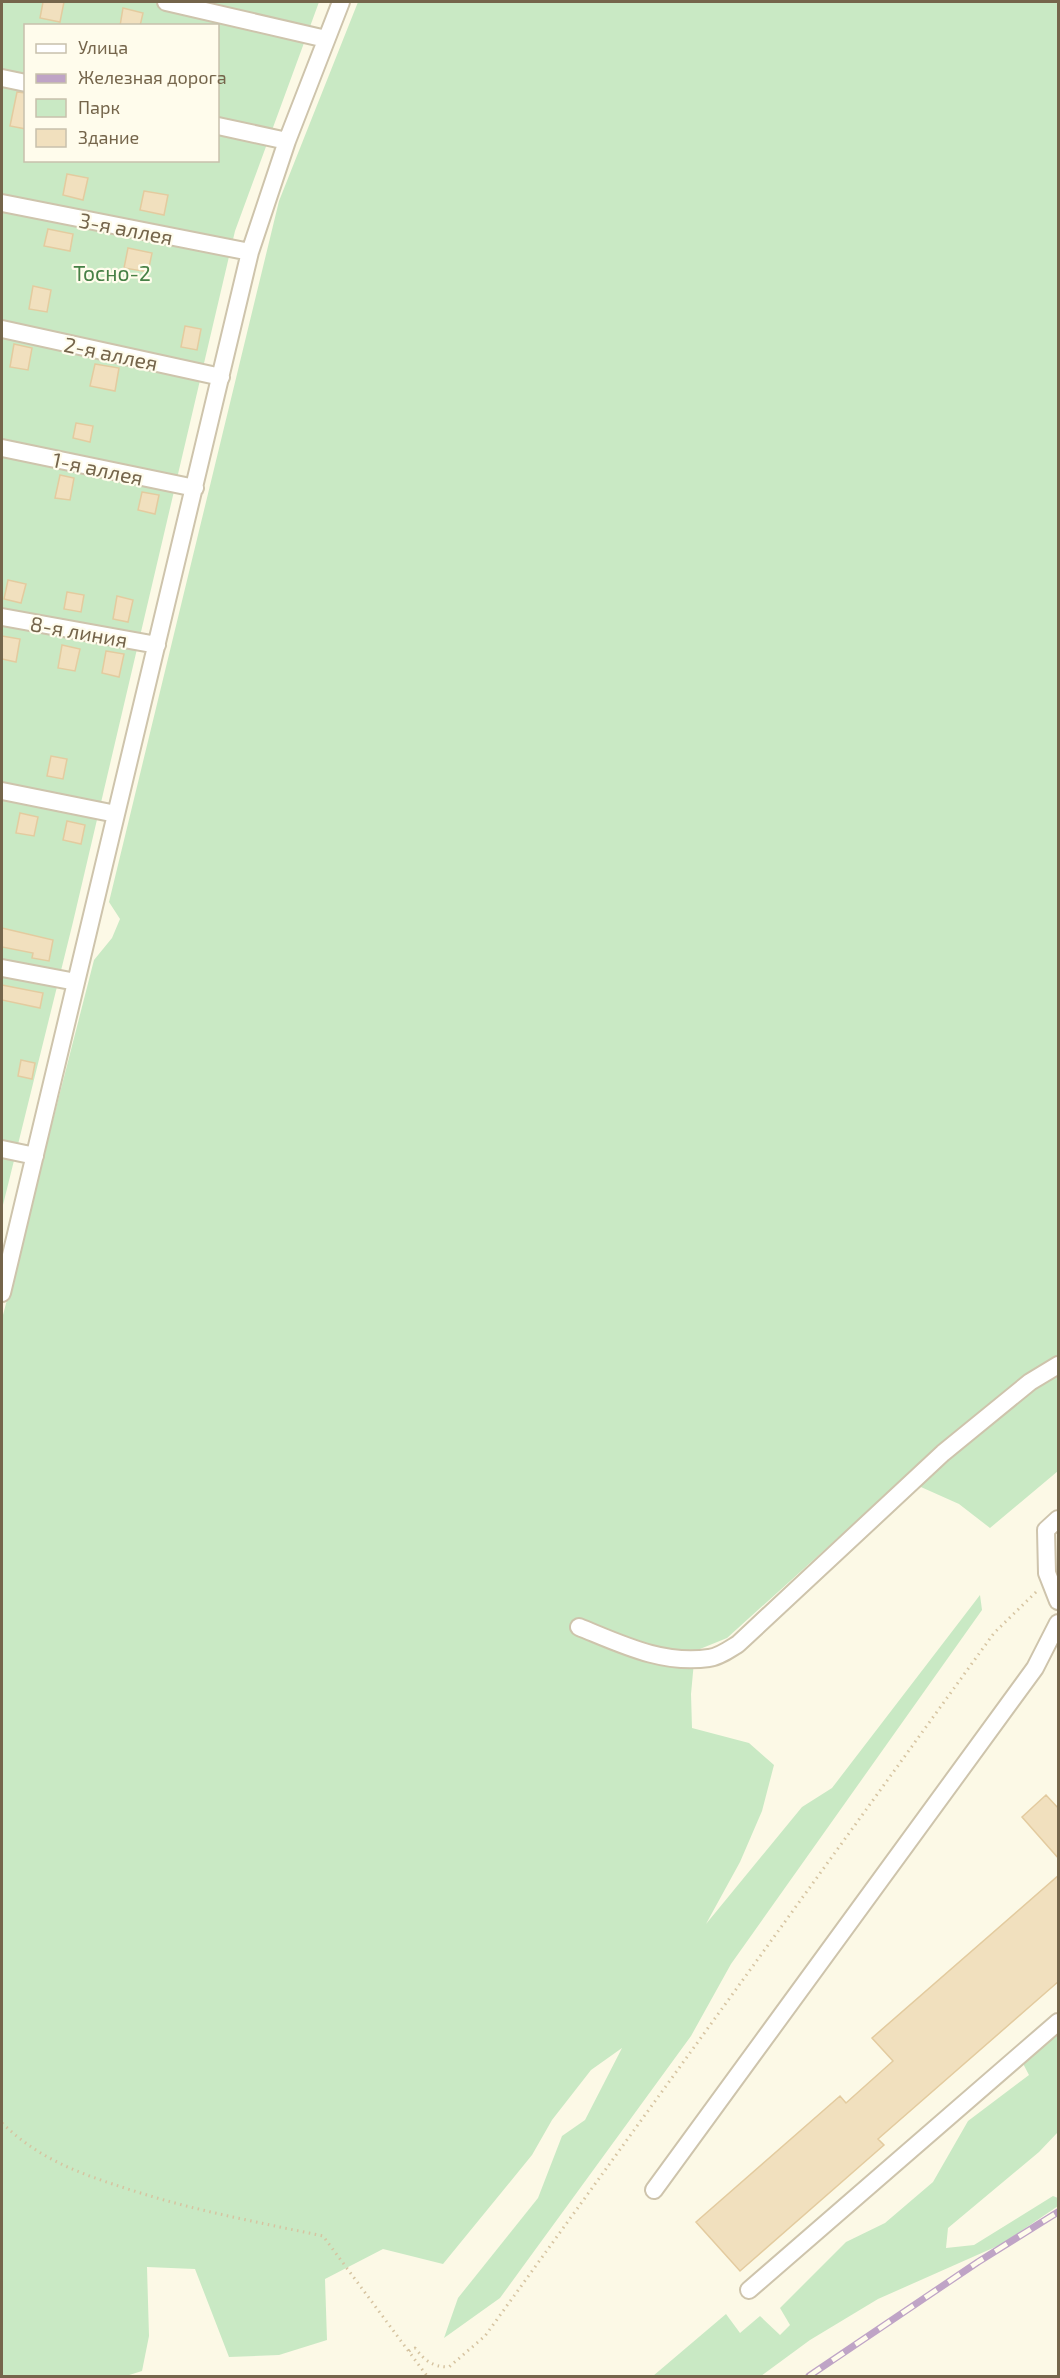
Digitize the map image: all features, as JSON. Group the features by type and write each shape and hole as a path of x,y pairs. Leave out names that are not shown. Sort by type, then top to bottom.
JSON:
{"street":[{"path":"166,2 326,39"},
{"path":"2,1293 250,252 287,141 341,2"},
{"path":"2,78 24,83"},
{"path":"219,126 287,141"},
{"name":"3-я аллея","path":"2,203 250,252"},
{"name":"2-я аллея","path":"2,329 221,377"},
{"name":"1-я аллея","path":"2,448 195,488"},
{"name":"8-я линия","path":"2,617 157,645"},
{"path":"2,791 116,814"},
{"path":"2,968 76,982"},
{"path":"2,1149 35,1156"},
{"path":"579,1627 635,1650 673,1659 711,1658 738,1644 943,1453 1030,1382 1059,1365"},
{"path":"1059,1519 1046,1530 1050,1578 1059,1601"},
{"path":"654,2190 1035,1668 1059,1623"},
{"path":"748,2290 1059,2022"}],"path":[{"path":"409,2351 415,2348 423,2358 437,2367 449,2367 485,2336 994,1634 1050,1578"},
{"path":"2,2122 21,2141 68,2170 193,2210 323,2236 427,2376"}],"green space":[{"name":"Тосно-2","path":"2,2 319,2 235,231 73,922 2,1209"},
{"path":"358,2 1058,2 1058,1471 990,1528 959,1504 903,1479 727,1638 695,1651 691,1694 692,1728 749,1743 774,1765 762,1811 740,1862 706,1924 802,1807 832,1788 980,1595 982,1610 731,1964 691,2036 500,2298 444,2338 458,2298 538,2198 562,2136 585,2120 622,2048 591,2070 552,2120 532,2155 443,2264 383,2249 325,2279 327,2340 279,2355 229,2357 195,2269 147,2267 149,2336 142,2371 126,2376 2,2376 2,1319 94,960 112,938 120,919 109,902 279,201"},
{"path":"1049,2026 1058,2037 1058,2132 1039,2152 948,2228 946,2248 974,2245 1053,2196 1058,2198 1058,2206 1002,2244 878,2299 810,2340 761,2376 653,2376 726,2314 740,2333 760,2316 780,2335 790,2325 780,2308 846,2242 885,2223 933,2182 968,2121 1029,2075 1017,2052"}],"building":[{"path":"43,2 64,2 60,22 40,18"},
{"path":"123,8 143,13 140,24 120,24"},
{"path":"17,92 24,93 24,129 10,126"},
{"path":"67,174 88,178 83,200 63,195"},
{"path":"144,191 168,195 164,215 140,210"},
{"path":"48,229 73,234 70,251 44,246"},
{"path":"128,248 152,253 148,272 124,268"},
{"path":"33,286 51,290 47,312 29,309"},
{"path":"185,326 201,329 197,350 181,347"},
{"path":"14,344 32,348 28,370 10,367"},
{"path":"95,364 119,368 115,391 90,386"},
{"path":"76,423 93,426 90,442 73,438"},
{"path":"60,475 74,478 70,500 55,498"},
{"path":"142,492 159,495 155,514 138,510"},
{"path":"8,580 26,584 21,603 4,599"},
{"path":"67,592 84,595 81,612 64,609"},
{"path":"117,596 133,600 128,622 113,619"},
{"path":"2,636 20,639 16,662 2,659"},
{"path":"62,645 80,649 75,671 58,668"},
{"path":"106,651 124,654 119,677 102,673"},
{"path":"51,756 67,759 63,779 47,776"},
{"path":"20,813 38,817 34,836 16,833"},
{"path":"67,821 85,825 81,844 63,840"},
{"path":"2,928 53,940 49,961 32,958 33,953 2,947"},
{"path":"2,985 43,993 40,1008 2,1000"},
{"path":"21,1060 35,1063 32,1079 18,1076"},
{"path":"1046,1795 1059,1809 1059,1859 1022,1817"},
{"path":"1059,1875 1059,1981 878,2139 884,2145 740,2271 696,2222 840,2096 846,2103 893,2061 872,2038"}],"railway":[{"path":"809,2376 978,2262 1058,2212"}]}
